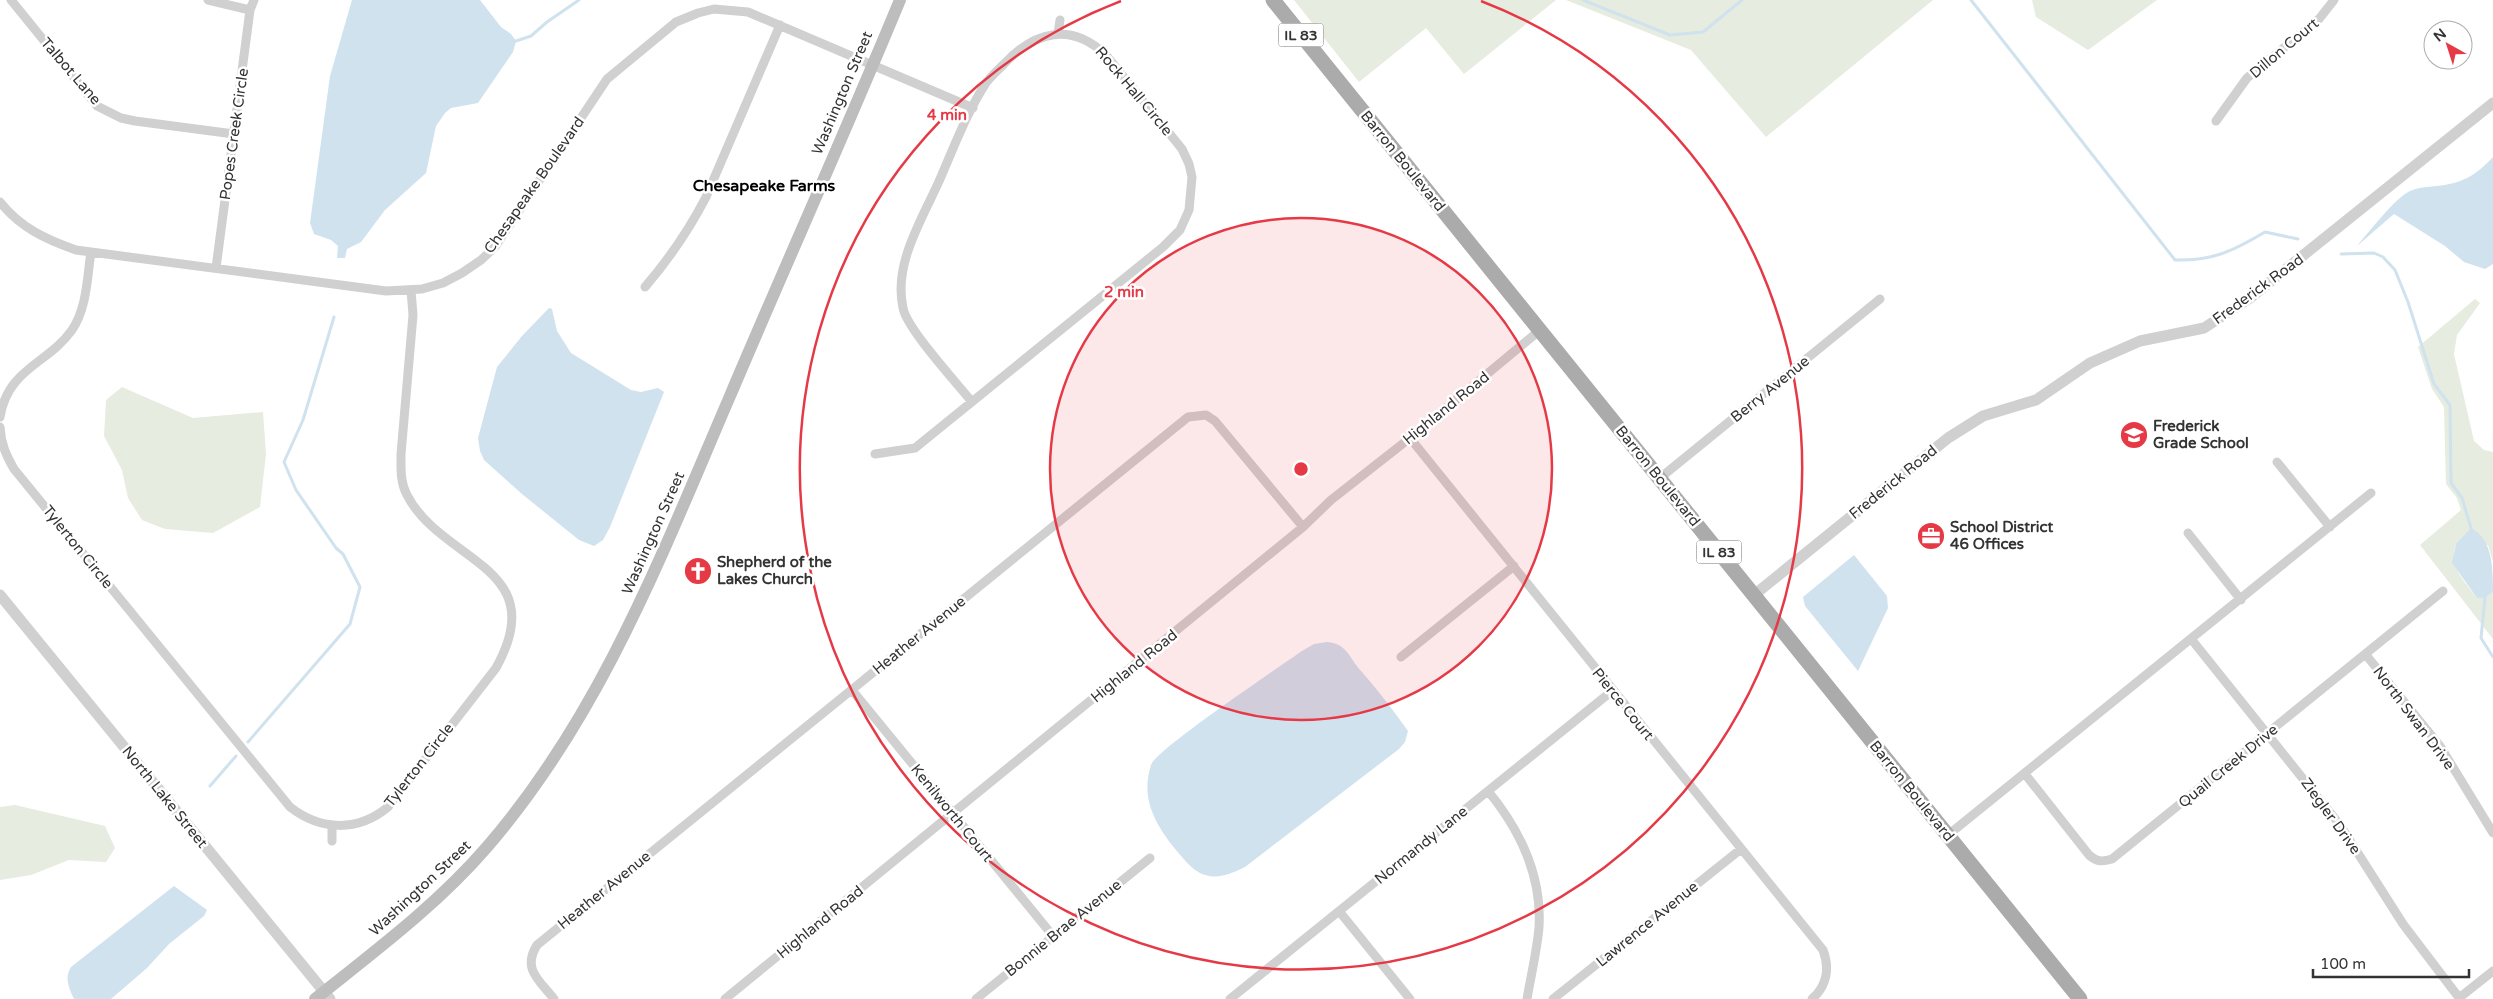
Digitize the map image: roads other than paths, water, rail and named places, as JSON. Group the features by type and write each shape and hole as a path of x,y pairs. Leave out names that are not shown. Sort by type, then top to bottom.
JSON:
{"main road":[{"name":"Washington Street","path":"323,997 445,890 487,847 544,773 595,694 655,571 900,0"},
{"name":"Barron Boulevard","path":"1273,0 2080,999"}],"street":[{"name":"Talbot Lane","path":"11,0 97,106 121,118 135,121 234,134"},
{"path":"208,0 250,10"},
{"name":"Popes Creek Circle","path":"216,268 250,10 254,0"},
{"name":"Dillon Court","path":"2216,121 2247,78 2319,19 2334,0"},
{"name":"Chesapeake Boulevard","path":"2,209 16,221 44,238 76,250 386,292 412,290 443,283 456,277 481,260 495,246 607,79 676,22 698,12 732,9 748,12 973,108"},
{"path":"1058,34 1060,20"},
{"path":"645,287 666,262 702,205 780,25"},
{"name":"Rock Hall Circle","path":"1058,34 1087,40 1106,55 1182,149 1192,177 1196,197 1180,230 1163,247 972,402 911,326 903,310 900,280 906,258 973,108 986,82 1016,51 1032,40 1058,34"},
{"name":"Frederick Road","path":"1754,595 1948,438 1977,420 2036,400 2090,364 2140,341 2204,328 2250,298 2493,103"},
{"path":"0,417 2,404 9,389 20,375 71,332 80,317 91,252"},
{"name":"Tylerton Circle","path":"0,427 1,441 5,454 14,469 290,807 302,816 319,824 332,826 365,822 388,807 496,668 508,646 511,632 511,609 499,581 489,569 426,522 406,494 401,476 401,454 413,315 412,290"},
{"name":"Berry Avenue","path":"1660,478 1880,299"},
{"name":"Highland Road","path":"725,999 953,815 1303,527 1331,500 1410,438 1540,330"},
{"path":"875,454 915,448 972,402"},
{"name":"Heather Avenue","path":"554,999 534,974 530,964 530,956 537,945 1188,416 1206,415 1215,421 1303,527"},
{"name":"Pierce Court","path":"1410,438 1612,691 1823,950 1827,973 1822,990 1812,999"},
{"path":"2277,462 2330,527"},
{"path":"1948,835 2192,640 2371,493"},
{"path":"2188,533 2241,600"},
{"path":"1401,657 1514,566"},
{"name":"Quail Creek Drive","path":"2025,774 2089,855 2096,861 2103,862 2112,859 2443,591"},
{"name":"North Lake Street","path":"0,596 323,997"},
{"name":"Ziegler Drive","path":"2192,640 2340,824 2403,924 2459,998"},
{"name":"North Swan Drive","path":"2366,655 2440,746 2493,833"},
{"name":"Kenilworth Court","path":"852,690 1053,936"},
{"name":"Normandy Lane","path":"1230,999 1612,691"},
{"path":"1488,791 1506,812 1521,838 1534,872 1539,927 1527,999"},
{"path":"332,826 332,841"},
{"name":"Lawrence Avenue","path":"1553,999 1741,850"},
{"name":"Bonnie Brae Avenue","path":"976,999 1150,858"},
{"path":"1339,912 1410,999"},
{"path":"2459,998 2493,971"}],"water":[{"path":"352,0 480,0 501,27 511,34 516,41 513,52 478,103 451,108 436,126 426,173 385,210 361,242 347,249 345,258 337,258 338,246 331,240 314,234 310,223 330,76"},
{"path":"2493,157 2493,264 2485,269 2464,262 2445,246 2394,214 2357,246 2397,200 2410,191 2461,181 2474,174"},
{"path":"549,308 552,309 557,331 571,353 631,390 641,392 658,388 664,392 610,527 603,540 594,546 579,540 522,494 484,460 480,451 478,438 497,367 522,336"},
{"path":"2471,528 2484,539 2492,565 2493,592 2485,598 2477,598 2452,563 2456,544"},
{"path":"1854,555 1887,596 1888,608 1858,671 1805,606 1803,597"},
{"path":"1334,643 1347,652 1385,700 1408,731 1405,742 1399,749 1245,867 1219,876 1204,875 1189,865 1166,836 1153,815 1148,791 1151,765 1173,743 1246,690 1302,651 1314,644"},
{"path":"174,886 207,910 204,916 169,944 147,968 111,999 74,999 68,979 71,967"}],"waterway":[{"path":"513,42 531,36 547,22 579,0"},
{"path":"1583,0 1670,35 1703,32 1742,0"},
{"path":"1971,0 2175,260 2201,259 2222,254 2243,245 2265,232 2298,239"},
{"path":"2341,254 2374,253 2383,257 2395,270 2408,302 2434,384 2450,405 2451,483 2462,498 2471,528"},
{"path":"248,742 350,624 360,587 343,554 336,548 296,490 284,462 303,420 334,317"},
{"path":"2485,598 2481,638 2493,657"},
{"path":"210,786 236,756"}],"place":[{"name":"Frederick Grade School","path":"2134,435"},
{"name":"School District 46 Offices","path":"1931,536"},
{"name":"Shepherd of the Lakes Church","path":"698,571"}],"district":[{"name":"Chesapeake Farms","path":"764,185"}]}
